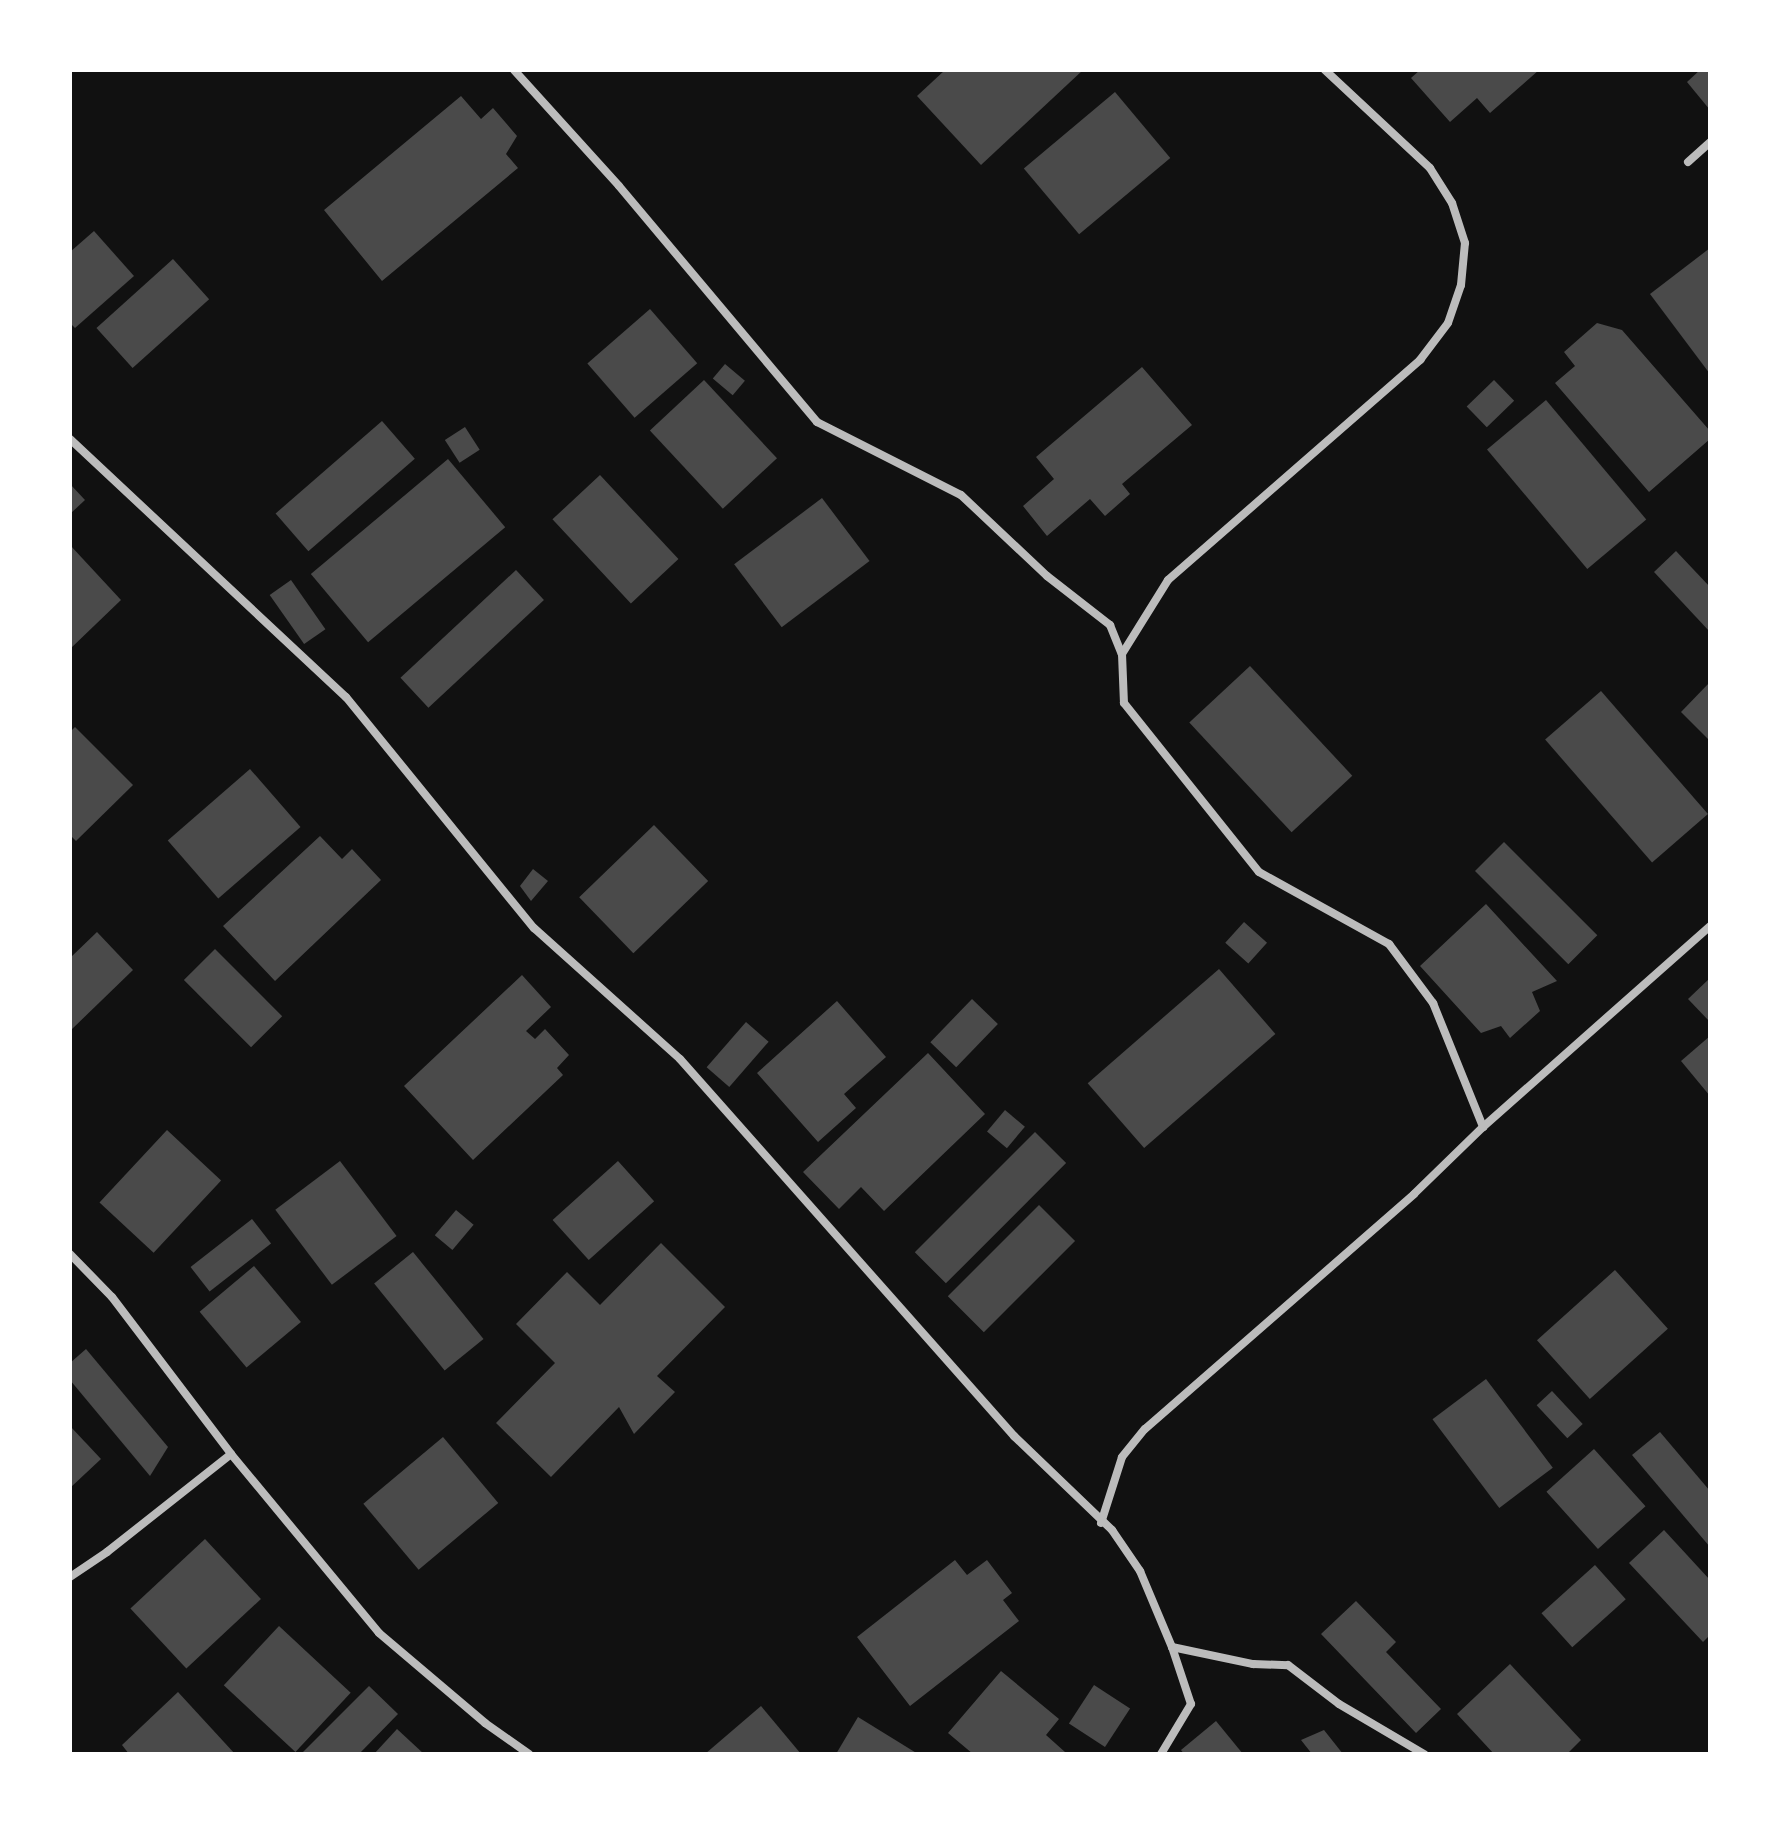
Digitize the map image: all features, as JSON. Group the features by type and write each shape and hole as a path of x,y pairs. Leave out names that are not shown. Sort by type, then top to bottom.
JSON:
{"street":[{"path":"514,70 629,197 817,422 961,495 1047,576 1110,625 1122,654 1124,703 1259,872 1389,944 1433,1003 1483,1127"},
{"path":"1122,654 1168,580 1420,360 1448,323 1461,285 1465,243 1452,203 1430,168 1325,70"},
{"path":"1688,162 1710,142"},
{"path":"70,439 346,697 534,928 680,1059 1014,1436 1101,1523 1112,1530 1140,1571 1172,1647 1191,1704 1161,1754"},
{"path":"1101,1523 1122,1457 1145,1429 1414,1194 1483,1127 1710,926"},
{"path":"70,1254 112,1297 231,1454 379,1633 485,1723 529,1754"},
{"path":"70,1577 107,1552 231,1454"},
{"path":"1172,1647 1253,1664 1288,1665 1339,1704 1424,1754"}],"building":[{"path":"945,70 1083,70 981,165 917,96"},
{"path":"1420,70 1539,70 1490,113 1477,98 1450,122 1411,78"},
{"path":"1700,70 1710,70 1710,110 1687,82"},
{"path":"1115,92 1170,158 1079,234 1024,168"},
{"path":"461,96 481,119 493,108 517,136 506,154 518,168 382,281 324,210"},
{"path":"94,231 134,276 75,328 70,323 70,252"},
{"path":"1710,248 1710,374 1650,294"},
{"path":"173,259 209,299 133,368 96,328"},
{"path":"650,309 697,363 635,418 587,363"},
{"path":"1597,323 1622,330 1710,431 1710,439 1649,492 1555,383 1575,366 1564,352"},
{"path":"725,364 745,381 733,395 713,379"},
{"path":"1142,367 1192,425 1122,484 1130,494 1105,516 1090,499 1047,536 1023,506 1054,479 1036,457"},
{"path":"704,380 777,458 723,509 650,430"},
{"path":"1494,380 1514,401 1487,427 1467,406"},
{"path":"1546,400 1646,520 1587,569 1487,449"},
{"path":"382,421 415,459 308,551 276,514"},
{"path":"465,427 480,450 460,463 445,440"},
{"path":"448,459 505,527 368,642 311,574"},
{"path":"600,475 678,559 631,603 552,519"},
{"path":"70,484 85,500 70,514"},
{"path":"822,498 870,561 782,627 734,564"},
{"path":"70,545 121,600 70,649"},
{"path":"1676,551 1710,587 1710,632 1654,572"},
{"path":"516,570 544,600 428,708 400,678"},
{"path":"291,580 325,629 304,644 270,595"},
{"path":"1250,666 1352,776 1292,832 1189,723"},
{"path":"1710,682 1710,741 1681,712"},
{"path":"1601,691 1708,814 1652,863 1545,740"},
{"path":"75,727 133,785 76,841 70,835 70,732"},
{"path":"250,769 301,827 218,899 168,841"},
{"path":"654,825 708,881 633,953 579,897"},
{"path":"320,836 342,859 352,849 381,880 275,981 223,926"},
{"path":"1504,842 1597,935 1568,964 1475,871"},
{"path":"533,869 548,881 531,901 520,886"},
{"path":"1486,904 1557,981 1532,992 1540,1011 1510,1038 1501,1026 1481,1033 1420,966"},
{"path":"1244,922 1267,943 1248,964 1225,943"},
{"path":"97,932 133,970 70,1031 70,958"},
{"path":"215,949 282,1016 251,1047 184,980"},
{"path":"1219,969 1275,1034 1144,1148 1088,1083"},
{"path":"522,975 551,1007 526,1031 535,1039 545,1029 569,1055 557,1068 563,1075 473,1160 404,1086"},
{"path":"1710,978 1710,1022 1688,999"},
{"path":"972,999 998,1024 956,1067 930,1042"},
{"path":"837,1001 886,1057 844,1094 856,1108 818,1142 757,1073"},
{"path":"746,1022 769,1042 729,1087 707,1067"},
{"path":"1710,1036 1710,1096 1681,1061"},
{"path":"928,1053 985,1114 884,1211 861,1187 839,1209 803,1172"},
{"path":"1005,1110 1025,1127 1007,1148 987,1131"},
{"path":"167,1130 221,1180 154,1253 99,1202"},
{"path":"1035,1132 1066,1163 946,1283 915,1252"},
{"path":"340,1161 397,1236 332,1285 275,1210"},
{"path":"618,1161 654,1201 589,1260 553,1220"},
{"path":"1039,1205 1075,1241 984,1332 948,1296"},
{"path":"456,1210 474,1225 452,1250 435,1235"},
{"path":"252,1219 271,1243 210,1291 191,1267"},
{"path":"661,1243 725,1307 657,1376 675,1392 634,1434 619,1407 551,1477 496,1423 555,1363 516,1324 567,1272 600,1305"},
{"path":"413,1252 483,1339 445,1371 374,1283"},
{"path":"254,1266 301,1322 247,1368 200,1312"},
{"path":"1615,1270 1668,1329 1590,1399 1537,1340"},
{"path":"86,1349 168,1447 150,1476 70,1380 70,1363"},
{"path":"1486,1379 1553,1468 1499,1508 1432,1419"},
{"path":"1552,1391 1583,1424 1567,1438 1537,1405"},
{"path":"70,1426 101,1459 70,1488"},
{"path":"1660,1432 1710,1491 1710,1547 1632,1455"},
{"path":"443,1437 498,1503 419,1570 363,1504"},
{"path":"1594,1449 1646,1506 1598,1549 1546,1492"},
{"path":"1664,1530 1710,1580 1710,1635 1703,1642 1629,1563"},
{"path":"205,1539 261,1599 186,1669 130,1609"},
{"path":"955,1560 967,1575 987,1560 1012,1593 1003,1600 1019,1621 910,1706 857,1637"},
{"path":"1595,1565 1626,1599 1572,1647 1541,1613"},
{"path":"1356,1601 1396,1642 1386,1652 1441,1709 1416,1733 1321,1634"},
{"path":"279,1626 351,1693 295,1752 224,1685"},
{"path":"1510,1664 1581,1740 1567,1754 1494,1754 1457,1714"},
{"path":"1001,1671 1059,1719 1046,1735 1065,1752 1063,1754 973,1754 948,1733"},
{"path":"1094,1685 1130,1708 1105,1747 1069,1724"},
{"path":"369,1686 398,1714 359,1754 301,1754"},
{"path":"178,1692 235,1754 129,1754 122,1745"},
{"path":"761,1706 801,1754 705,1754"},
{"path":"858,1717 918,1754 836,1754"},
{"path":"1216,1721 1243,1754 1184,1754 1181,1750"},
{"path":"397,1729 424,1754 374,1754"},
{"path":"1324,1730 1343,1754 1312,1754 1301,1740"}]}
